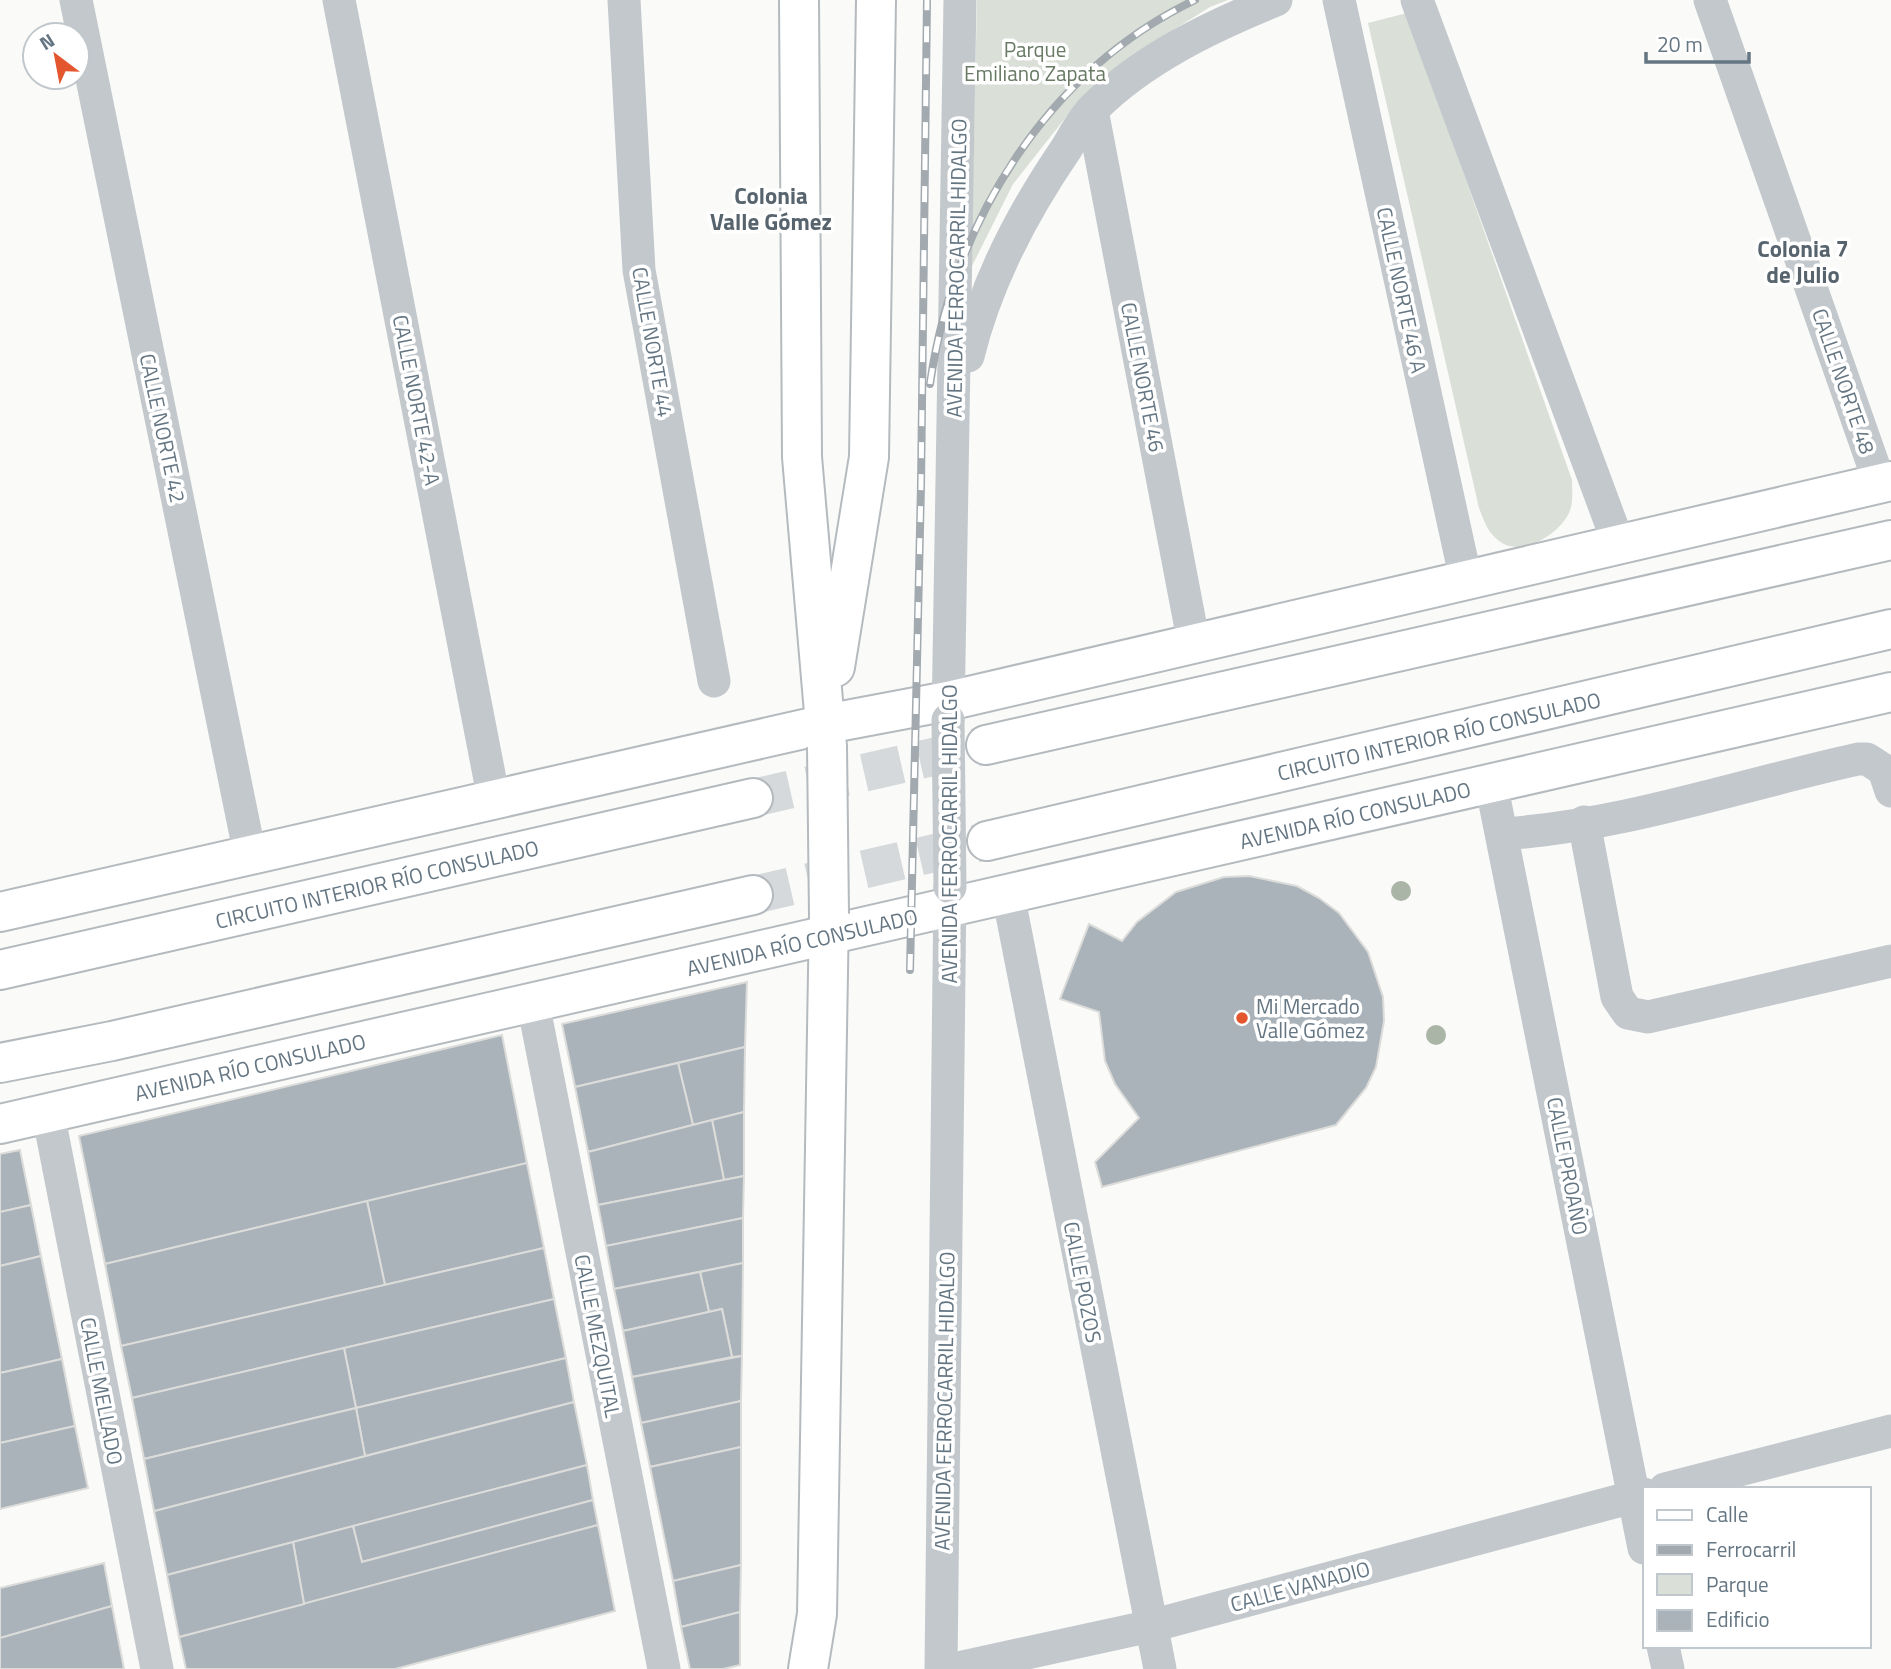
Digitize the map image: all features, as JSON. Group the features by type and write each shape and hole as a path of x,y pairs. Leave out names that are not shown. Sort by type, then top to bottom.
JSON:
{"main road":[{"path":"799,0 802,457 826,736 830,925 817,1614 821,1669"},
{"path":"826,736 869,457 876,0"},
{"path":"0,912 494,800 948,710 1194,644 1885,482"},
{"path":"986,745 1891,540"},
{"name":"CIRCUITO INTERIOR RÍO CONSULADO","path":"987,841 1891,629"},
{"name":"AVENIDA RÍO CONSULADO","path":"0,1124 533,1003 830,925 951,897 1007,894 1891,692"},
{"name":"CIRCUITO INTERIOR RÍO CONSULADO","path":"0,970 754,798"},
{"path":"0,1063 125,1038 753,895"},
{"path":"808,1669 817,1614"}],"street":[{"name":"CALLE NORTE 42","path":"76,0 250,855"},
{"name":"CALLE NORTE 42-A","path":"340,0 494,800"},
{"name":"CALLE NORTE 44","path":"624,0 639,270 714,681"},
{"name":"AVENIDA FERROCARRIL HIDALGO","path":"941,1669 951,897 948,710 960,0"},
{"path":"954,413 977,317 1015,234 1051,171 1092,110 1163,56 1211,29 1276,0"},
{"name":"CALLE NORTE 46 A","path":"1339,0 1466,580"},
{"path":"1417,0 1619,545"},
{"name":"CALLE NORTE 48","path":"1710,0 1885,482"},
{"name":"CALLE NORTE 46","path":"1092,110 1194,644"},
{"path":"1502,834 1548,831 1867,759 1885,770 1891,791"},
{"name":"CALLE PROAÑO","path":"1491,783 1647,1487"},
{"path":"1584,822 1617,997 1629,1013 1648,1017 1891,961"},
{"name":"CALLE POZOS","path":"1007,894 1160,1669"},
{"name":"CALLE MEZQUITAL","path":"533,1003 664,1669"},
{"name":"CALLE MELLADO","path":"48,1113 157,1669"},
{"name":"CALLE VANADIO","path":"1672,1487 1891,1431"},
{"name":"CALLE VANADIO","path":"953,1669 1151,1626 1643,1494"},
{"path":"1663,1648 1668,1669"}],"green space":[{"name":"Parque Emiliano Zapata","path":"977,0 1228,0 1210,7 1146,47 1081,98 1013,184 971,268"},
{"path":"1407,13 1572,480 1568,516 1543,539 1522,547 1497,540 1479,508 1368,23"}],"building":[{"path":"1249,876 1297,886 1319,898 1339,913 1368,952 1383,997 1384,1021 1376,1067 1366,1088 1336,1125 1102,1187 1095,1162 1139,1118 1115,1084 1105,1061 1099,1012 1060,999 1089,924 1122,941 1137,922 1176,892 1224,877"},
{"path":"747,982 745,1047 575,1087 562,1024"},
{"path":"502,1035 527,1163 105,1264 79,1136"},
{"path":"745,1047 744,1112 693,1125 678,1063"},
{"path":"678,1063 693,1125 588,1152 575,1087"},
{"path":"744,1112 744,1176 724,1180 712,1120"},
{"path":"712,1120 724,1180 598,1205 588,1152"},
{"path":"20,1150 31,1205 0,1212 0,1154"},
{"path":"527,1163 544,1248 385,1285 367,1201"},
{"path":"744,1176 743,1218 606,1246 598,1205"},
{"path":"367,1201 385,1285 121,1346 105,1264"},
{"path":"31,1205 41,1256 0,1266 0,1212"},
{"path":"743,1218 743,1263 614,1289 606,1246"},
{"path":"544,1248 554,1299 132,1398 121,1346"},
{"path":"41,1256 62,1359 0,1373 0,1266"},
{"path":"743,1263 742,1356 732,1357 722,1309 709,1312 700,1272"},
{"path":"700,1272 709,1312 623,1331 614,1289"},
{"path":"554,1299 566,1358 356,1408 344,1348"},
{"path":"722,1309 732,1357 632,1377 623,1331"},
{"path":"344,1348 356,1408 144,1459 132,1398"},
{"path":"742,1356 741,1401 641,1423 632,1377"},
{"path":"566,1358 574,1402 365,1456 356,1408"},
{"path":"62,1359 75,1426 0,1443 0,1373"},
{"path":"741,1401 741,1447 650,1467 641,1423"},
{"path":"574,1402 587,1465 167,1575 154,1511"},
{"path":"356,1408 365,1456 154,1511 144,1459"},
{"path":"75,1426 88,1488 0,1509 0,1443"},
{"path":"741,1447 741,1565 673,1581 650,1467"},
{"path":"587,1465 593,1500 362,1562 353,1526"},
{"path":"593,1500 598,1525 304,1604 293,1542 353,1526 362,1562"},
{"path":"598,1525 615,1611 395,1669 186,1669 179,1637"},
{"path":"293,1542 304,1604 179,1637 167,1575"},
{"path":"104,1563 112,1606 0,1638 0,1588"},
{"path":"741,1565 740,1612 681,1627 673,1581"},
{"path":"112,1606 124,1669 0,1669 0,1638"},
{"path":"740,1612 740,1665 723,1669 690,1669 681,1627"}],"tunnel":[{"path":"753,798 986,745"},
{"path":"753,895 987,841"}],"railway":[{"path":"910,970 921,485 927,0"},
{"path":"930,384 942,324 960,266 985,211 1015,159 1052,111 1094,68 1142,31 1195,0"}],"place":[{"name":"Mi Mercado Valle Gómez","path":"1242,1018"}],"district":[{"name":"Colonia Valle Gómez","path":"771,208"},
{"name":"Colonia 7 de Julio","path":"1803,261"}]}
